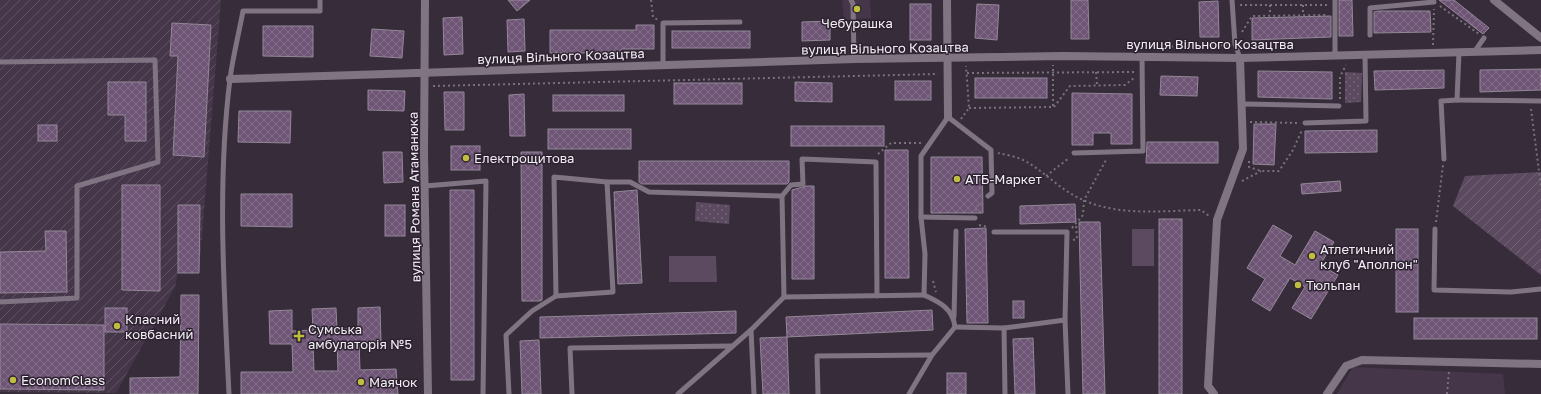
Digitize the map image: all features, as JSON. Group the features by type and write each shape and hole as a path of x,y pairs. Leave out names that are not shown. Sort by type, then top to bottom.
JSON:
{"street":[{"name":"вулиця Романа Атаманюка","path":"425,0 424,186 428,394"},
{"path":"947,0 948,118"},
{"path":"1494,0 1541,38"},
{"name":"вулиця Вільного Козацтва","path":"230,79 854,59 947,59 1053,56 1240,58 1541,50"},
{"path":"1214,394 1208,386 1217,220 1231,186 1243,149 1240,58"},
{"path":"1327,394 1346,366 1362,360 1541,364"}],"lane":[{"path":"229,394 223,250 224,166 230,79 244,11 320,11 320,0"},
{"path":"851,0 853,4 854,59"},
{"path":"1418,0 1422,4"},
{"path":"1232,2 1235,44 1240,58"},
{"path":"1370,35 1370,8 1434,2"},
{"path":"1335,3 1335,56"},
{"path":"663,65 663,24 740,22"},
{"path":"1475,51 1484,38"},
{"path":"1457,100 1459,52"},
{"path":"1305,123 1366,121 1365,55"},
{"path":"1074,153 1143,151 1142,56"},
{"path":"0,62 155,60 158,162 78,186 77,298 0,302"},
{"path":"1444,159 1441,101 1541,101"},
{"path":"1242,104 1340,106"},
{"path":"924,295 925,254 921,217 921,156 948,118 991,150 992,193 988,196"},
{"path":"784,297 782,196 791,185 803,184 802,159 876,162 877,296"},
{"path":"556,296 554,177 606,182 630,182 649,192 782,196"},
{"path":"424,186 486,181 483,394"},
{"path":"509,394 506,335 532,311 556,296 613,292 606,182"},
{"path":"921,217 975,218"},
{"path":"1435,229 1434,290 1511,292 1541,289"},
{"path":"909,394 932,355 955,328 956,231"},
{"path":"994,232 1067,232 1065,320 1068,394"},
{"path":"678,394 751,330 784,297 924,295 940,302 954,317"},
{"path":"955,328 1004,328 1065,320"},
{"path":"1004,328 1005,394"},
{"path":"751,330 754,394"},
{"path":"572,394 570,348 733,346"},
{"path":"818,394 817,356 932,355"}],"path":[{"path":"651,0 653,17 663,24"},
{"path":"1232,2 1270,5 1335,3"},
{"path":"1434,2 1484,38"},
{"path":"1432,52 1434,2"},
{"path":"1270,5 1270,15"},
{"path":"1303,5 1303,15"},
{"path":"1148,47 1235,44 1252,16 1324,15"},
{"path":"1340,77 1352,55"},
{"path":"1053,56 1053,107"},
{"path":"957,125 969,108 966,58"},
{"path":"1096,72 1097,86"},
{"path":"967,73 1141,72"},
{"path":"1053,107 1070,86 1125,85 1141,72"},
{"path":"425,86 947,74"},
{"path":"1530,101 1541,187"},
{"path":"969,108 1053,107"},
{"path":"1242,122 1305,123 1293,150 1279,171 1260,171 1249,167 1247,150 1243,149"},
{"path":"876,157 891,143 929,143"},
{"path":"991,150 1026,161 1075,196 1115,210 1201,210 1217,220"},
{"path":"1076,224 1083,215 1084,200 1111,152"},
{"path":"1046,176 1074,153"},
{"path":"1435,229 1444,159"},
{"path":"1231,186 1260,171"},
{"path":"1447,394 1450,362"}],"shaded area":[{"path":"0,0 221,0 199,273 178,273 175,287 116,393 0,392"},
{"name":"Чебурашка","path":"842,0 870,0 871,18 844,20"},
{"path":"1345,72 1362,73 1361,102 1345,103"},
{"path":"1541,172 1541,275 1453,206 1465,176"},
{"path":"696,202 730,205 729,224 695,221"},
{"path":"1132,229 1154,229 1154,266 1132,266"},
{"path":"669,256 716,256 717,282 669,282"},
{"path":"1353,367 1503,374 1505,394 1337,394"}],"building":[{"path":"508,0 530,0 517,11"},
{"path":"1071,0 1088,0 1089,39 1071,39"},
{"path":"1339,0 1352,0 1353,36 1339,36"},
{"path":"1439,0 1454,0 1489,28 1483,34"},
{"path":"1218,1 1219,37 1200,37 1199,2"},
{"path":"910,4 931,4 931,40 910,40"},
{"path":"977,4 999,5 997,40 975,38"},
{"path":"1430,11 1431,32 1374,33 1374,12"},
{"path":"1331,16 1331,37 1252,40 1252,18"},
{"path":"462,17 463,54 444,55 443,18"},
{"path":"524,19 525,51 508,52 507,20"},
{"path":"830,21 830,40 802,41 802,22"},
{"path":"172,23 211,25 204,157 173,155 178,56 170,56"},
{"path":"636,25 654,25 654,49 621,49 621,53 550,53 550,30 636,30"},
{"path":"263,26 313,26 313,57 263,56"},
{"path":"372,29 404,31 402,58 370,56"},
{"path":"672,31 750,31 750,48 672,48"},
{"path":"1541,69 1541,90 1480,92 1480,70"},
{"path":"1444,70 1444,88 1375,90 1374,71"},
{"path":"1258,71 1332,72 1332,99 1258,97"},
{"path":"1161,76 1198,77 1197,96 1160,95"},
{"path":"975,78 1047,78 1047,98 975,98"},
{"path":"895,81 931,81 931,100 895,100"},
{"path":"108,82 146,82 146,141 125,141 125,115 108,115"},
{"path":"795,82 832,83 832,102 795,101"},
{"path":"674,83 742,83 742,104 674,104"},
{"path":"368,90 405,91 404,111 368,110"},
{"path":"444,92 464,92 464,130 445,130"},
{"path":"1072,93 1132,94 1132,144 1111,144 1111,133 1093,133 1093,145 1072,145"},
{"path":"524,94 525,136 510,136 509,95"},
{"path":"553,95 624,95 624,111 553,111"},
{"path":"239,111 291,111 290,143 238,142"},
{"path":"1254,124 1276,124 1274,165 1253,164"},
{"path":"38,125 57,125 57,141 38,141"},
{"path":"791,126 884,126 884,146 791,146"},
{"path":"548,129 631,129 631,149 548,149"},
{"path":"1377,130 1377,152 1305,153 1305,131"},
{"path":"1147,142 1218,142 1218,163 1146,163"},
{"name":"Електрощитова","path":"451,146 480,146 480,170 451,170"},
{"path":"885,150 908,150 909,278 885,278"},
{"path":"383,152 402,152 403,182 384,183"},
{"path":"521,152 542,152 542,300 540,301 522,301"},
{"name":"АТБ-Маркет","path":"931,157 982,157 983,213 931,213"},
{"path":"639,161 789,161 789,182 787,184 642,184 639,182"},
{"path":"1340,181 1341,191 1302,194 1301,184"},
{"path":"122,185 160,185 160,291 122,290"},
{"path":"806,186 814,186 814,279 792,279 792,190"},
{"path":"450,190 474,190 474,380 451,380"},
{"path":"637,190 642,283 618,284 614,192"},
{"path":"241,194 292,194 292,227 241,226"},
{"path":"1075,204 1076,222 1020,224 1020,206"},
{"path":"178,205 200,205 199,273 178,273"},
{"path":"385,205 405,205 405,236 385,236"},
{"path":"1159,219 1182,219 1182,394 1159,394"},
{"path":"1079,222 1100,222 1105,394 1083,394"},
{"name":"Атлетичний клуб \"Аполлон\"","path":"1273,225 1292,236 1280,256 1295,265 1315,231 1334,242 1320,265 1338,275 1311,319 1292,308 1305,287 1290,278 1270,311 1252,300 1265,279 1247,268"},
{"path":"986,228 988,323 967,323 965,229"},
{"path":"1396,229 1418,229 1418,312 1396,312"},
{"path":"45,231 66,231 67,292 0,293 0,252 46,251"},
{"path":"181,295 199,295 198,394 130,394 130,378 180,377"},
{"path":"1013,301 1024,301 1024,318 1013,318"},
{"path":"380,307 381,341 359,342 360,370 396,369 398,394 241,394 241,372 293,372 292,344 270,344 269,311 292,310 292,331 313,330 312,309 336,308 337,329 358,329 358,308","holes":["337,342 338,371 314,371 313,343"]},
{"path":"105,308 127,308 127,332 105,332"},
{"path":"932,310 933,330 787,337 786,317"},
{"path":"736,311 736,333 540,338 540,317"},
{"path":"1414,318 1537,318 1537,339 1414,339"},
{"path":"0,324 104,325 104,390 0,389"},
{"path":"787,337 789,394 763,394 760,338"},
{"path":"1033,338 1035,394 1015,394 1013,339"},
{"path":"539,340 541,394 522,394 520,341"},
{"path":"947,373 966,373 966,394 947,394"}],"place":[{"name":"Чебурашка","path":"857,9"},
{"name":"Електрощитова","path":"466,158"},
{"name":"АТБ-Маркет","path":"957,179"},
{"name":"Атлетичний клуб \"Аполлон\"","path":"1312,256"},
{"name":"Тюльпан","path":"1298,285"},
{"name":"Класний ковбасний","path":"117,326"},
{"name":"Сумська амбулаторія №5","path":"299,336"},
{"name":"EconomClass","path":"13,380"},
{"name":"Маячок","path":"361,382"}]}
